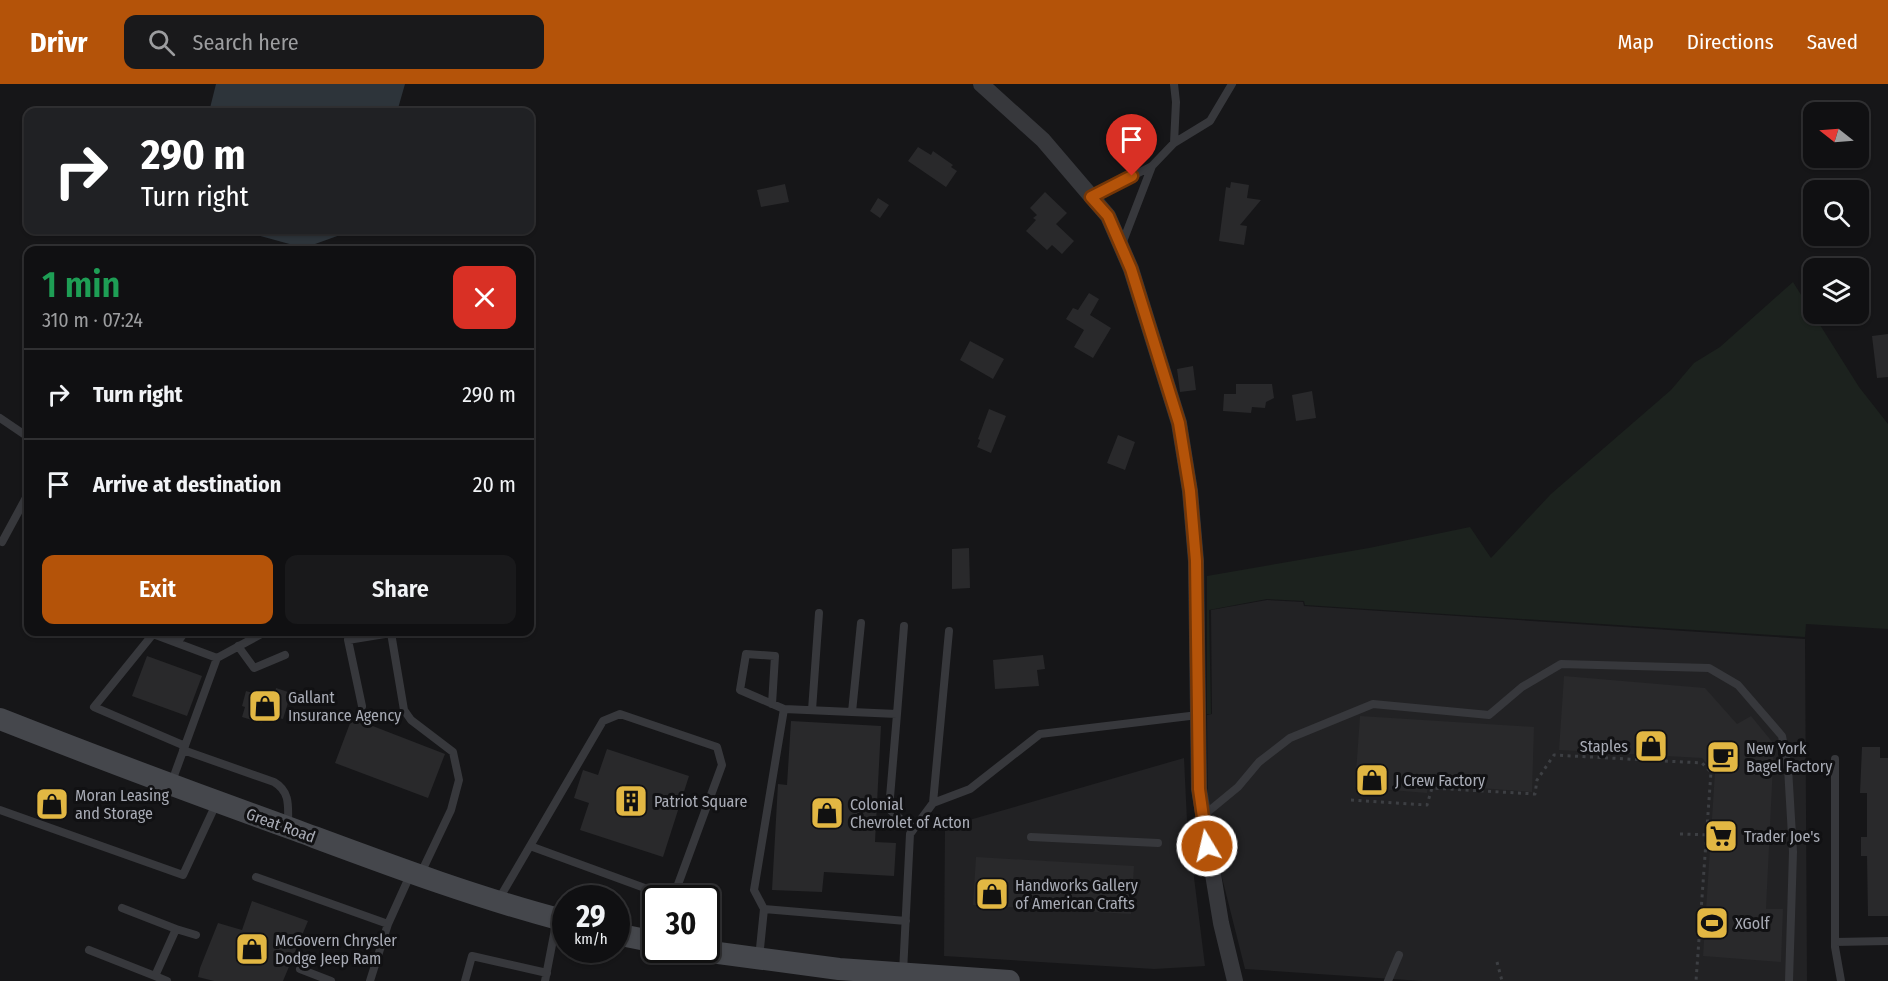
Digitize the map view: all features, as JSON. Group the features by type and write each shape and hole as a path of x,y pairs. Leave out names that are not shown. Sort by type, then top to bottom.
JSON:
{"main road":[{"name":"Great Road","path":"0,719 171,785 415,874 497,902 552,917"},
{"path":"720,953 839,969 1001,981"}],"street":[{"path":"981,84 1043,140 1108,216 1154,338 1179,423 1190,491 1196,561 1199,789 1221,923 1235,981"}],"lane":[{"path":"1174,84 1176,102 1174,143"},
{"path":"1091,197 1152,166 1174,143 1210,121 1232,84"},
{"path":"1121,246 1152,166"},
{"path":"0,418 24,434"},
{"path":"2,542 24,501"},
{"path":"812,710 819,613"},
{"path":"852,712 861,623"},
{"path":"904,626 889,809 913,830"},
{"path":"903,973 910,834 933,803 949,631"},
{"path":"151,636 94,707 184,748 274,782 284,788 288,798 288,828"},
{"path":"158,636 217,658"},
{"path":"177,643 182,636"},
{"path":"171,785 217,658 257,636"},
{"path":"362,706 348,640 373,636"},
{"path":"370,981 388,924 451,810 459,780 453,752 411,720 404,710 392,636"},
{"path":"238,646 254,668 285,655"},
{"path":"772,704 775,656 746,654 740,690 772,704 784,709 897,714"},
{"path":"1202,816 1238,787 1259,762 1290,738 1373,704 1489,715 1522,687 1562,664 1709,668 1738,685 1782,736 1788,768 1793,852 1789,981"},
{"path":"759,959 764,909 754,890 784,709"},
{"path":"497,902 603,721 620,714 717,747 722,765 677,885"},
{"path":"933,803 970,789 1040,734 1198,715"},
{"path":"1835,759 1835,942 1841,981"},
{"path":"0,810 183,875 217,802"},
{"path":"1031,837 1158,843"},
{"path":"530,846 642,887"},
{"path":"256,877 388,924"},
{"path":"122,908 196,935"},
{"path":"764,909 906,921"},
{"path":"155,976 176,929"},
{"path":"1835,942 1888,941"},
{"path":"89,950 167,981"},
{"path":"465,981 472,956 546,977 552,954"},
{"path":"1388,981 1399,955"},
{"path":"300,969 331,981"}],"path":[{"path":"1352,800 1427,805 1432,788 1535,794 1537,780 1554,755 1702,763 1711,772 1709,835 1696,981"},
{"path":"1680,834 1709,835"},
{"path":"1497,962 1502,981"}],"shaded area":[{"path":"216,84 405,84 398,108 210,108"},
{"path":"253,234 343,234 310,246 297,246"},
{"path":"1793,282 1803,298 1803,324 1819,324 1859,387 1888,424 1888,629 1806,624 1805,637 1305,605 1304,601 1267,599 1209,610 1211,714 1207,714 1207,576 1369,548 1470,527 1491,558 1551,494 1671,390 1694,363 1720,347"},
{"path":"1267,600 1303,602 1304,606 1805,639 1807,981 1422,981 1245,969 1208,822 1207,715 1212,714 1211,610"},
{"path":"1184,758 1187,821 1205,966 1154,969 944,956 945,827"}],"building":[{"path":"918,147 931,155 933,151 953,165 951,167 957,171 946,187 908,161"},
{"path":"1231,182 1249,185 1247,198 1261,200 1240,225 1247,226 1244,245 1219,241 1226,187 1230,188"},
{"path":"785,184 789,202 761,207 757,190"},
{"path":"1045,192 1067,213 1056,224 1074,241 1062,254 1052,245 1047,250 1026,231 1036,220 1033,218 1037,215 1030,208"},
{"path":"878,198 889,205 880,218 870,211"},
{"path":"1089,293 1099,299 1090,315 1111,328 1093,358 1074,347 1084,330 1066,319 1073,308 1078,310"},
{"path":"1888,334 1888,377 1877,378 1872,336"},
{"path":"970,341 1004,359 993,379 960,360"},
{"path":"1193,366 1196,390 1180,392 1177,369"},
{"path":"1236,384 1272,384 1274,398 1266,402 1265,408 1252,407 1251,413 1223,411 1224,394 1236,394"},
{"path":"1312,391 1316,418 1296,421 1292,395"},
{"path":"989,409 1006,416 991,453 977,447"},
{"path":"1118,435 1135,442 1125,470 1107,463"},
{"path":"969,548 970,588 952,589 952,549"},
{"path":"1043,655 1045,669 1037,670 1039,686 995,689 993,660"},
{"path":"147,656 202,676 187,716 132,696"},
{"path":"1564,676 1705,688 1737,724 1751,716 1774,744 1766,909 1783,909 1781,962 1703,956 1715,772 1702,758 1559,750"},
{"name":"Gallant Insurance Agency","path":"276,688 291,693 283,719 265,714 262,723 242,717 246,691 263,696 265,690 275,693"},
{"path":"1360,716 1534,727 1532,792 1428,784 1427,793 1355,787"},
{"path":"352,718 445,754 428,798 335,763"},
{"name":"Colonial Chevrolet of Acton","path":"791,721 881,726 875,842 896,843 894,876 824,872 822,892 772,890 778,784 787,785"},
{"path":"1862,747 1880,747 1880,758 1888,758 1888,916 1868,916 1867,856 1861,856 1861,837 1867,837 1867,793 1860,793"},
{"name":"Patriot Square","path":"607,749 689,776 663,857 580,830 589,803 574,798 583,770 598,775"},
{"path":"976,857 1134,866 1131,914 973,905"},
{"name":"McGovern Chrysler Dodge Jeep Ram","path":"252,901 308,921 283,981 214,981 198,977 218,923 242,930"}],"place":[{"name":"Gallant Insurance Agency","path":"265,706"},
{"name":"Staples","path":"1651,746"},
{"name":"New York Bagel Factory","path":"1723,757"},
{"name":"J Crew Factory","path":"1372,780"},
{"name":"Patriot Square","path":"631,801"},
{"name":"Moran Leasing and Storage","path":"52,804"},
{"name":"Colonial Chevrolet of Acton","path":"827,813"},
{"name":"Trader Joe's","path":"1721,836"},
{"name":"Handworks Gallery of American Crafts","path":"992,894"},
{"name":"XGolf","path":"1712,923"},
{"name":"McGovern Chrysler Dodge Jeep Ram","path":"252,949"}],"route":[{"path":"1132,176 1091,197 1108,216 1131,269 1179,423 1190,491 1196,561 1199,789 1207,846"}]}
